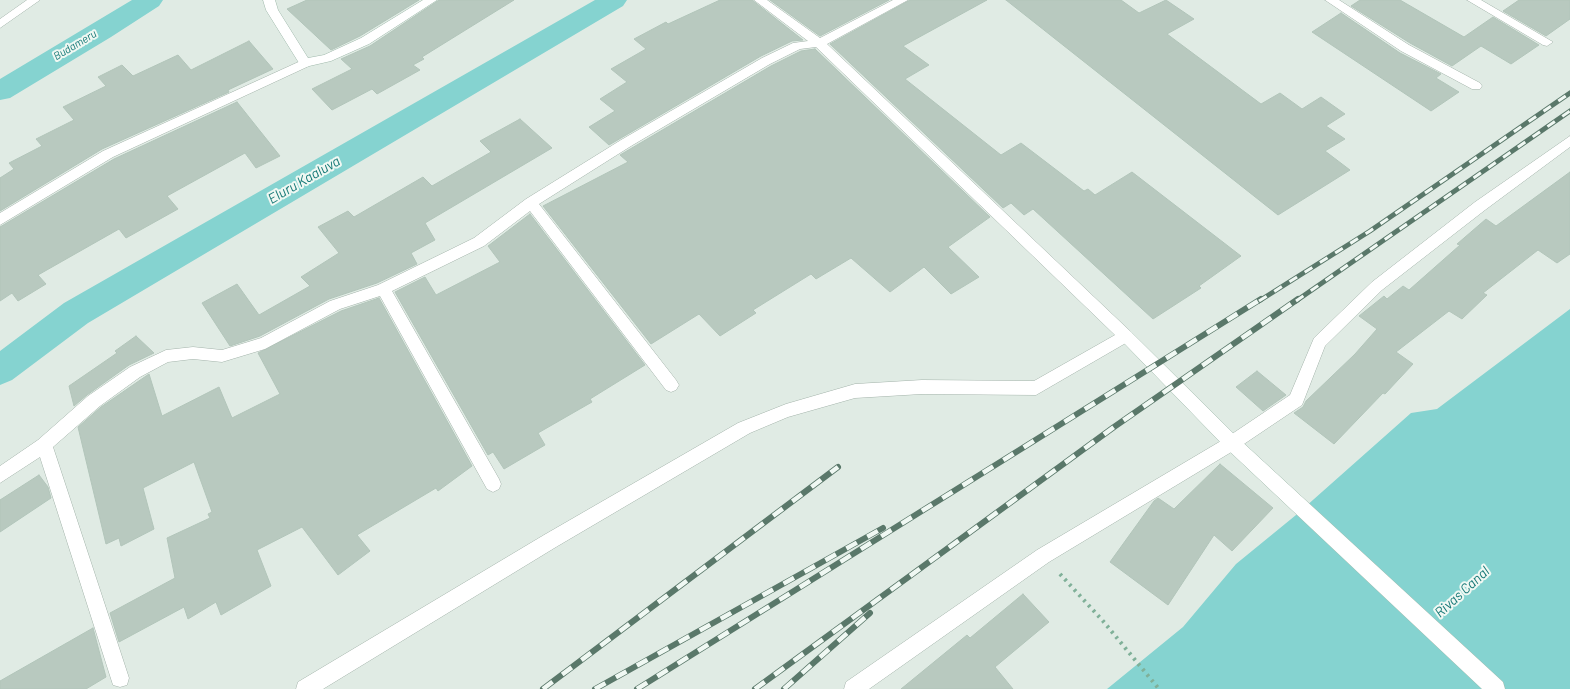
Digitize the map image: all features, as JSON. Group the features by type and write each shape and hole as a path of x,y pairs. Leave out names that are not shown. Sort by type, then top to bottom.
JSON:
{"street":[{"path":"0,24 34,0"},
{"path":"269,0 272,10 305,63"},
{"path":"0,220 108,154 305,63 327,58 365,41 431,0"},
{"path":"760,0 818,43 1126,336 1232,443 1496,689"},
{"path":"0,476 44,445 94,401 135,372 166,356 193,353 222,356 265,343 335,305 382,290 479,242 531,204 626,143 766,61 797,46 818,43 902,0"},
{"path":"1331,0 1405,48 1476,86"},
{"path":"1473,0 1547,42"},
{"path":"853,689 1043,556 1232,443 1296,400 1319,342 1377,286 1480,206 1570,141"},
{"path":"531,204 671,385"},
{"path":"382,290 493,484"},
{"path":"305,689 550,541 744,428 786,412 855,391 922,387 1036,388 1126,336"},
{"path":"44,445 120,678"}],"path":[{"path":"1043,556 1102,621 1159,689"}],"water":[{"name":"Rivas Canal","path":"1570,309 1570,689 1107,689 1183,627 1236,564 1296,515 1411,413 1437,409"}],"building":[{"path":"307,0 419,0 360,36 331,50 287,9"},
{"path":"439,0 514,0 422,57 424,59 413,65 420,70 377,94 372,89 332,110 312,89 352,69 341,59 370,46"},
{"path":"720,0 752,0 803,40 792,41 761,56 609,145 589,127 615,111 600,99 627,82 611,69 646,49 634,39 666,22 668,24"},
{"path":"770,0 889,0 820,36"},
{"path":"910,0 987,0 903,46 929,65 905,79 1001,155 1021,143 1084,191 1088,189 1095,195 1132,172 1241,256 1199,286 1201,288 1153,319 1033,209 1024,215 1011,203 1003,208 830,44"},
{"path":"1006,0 1121,0 1139,13 1166,0 1194,19 1167,34 1261,104 1280,93 1302,109 1321,97 1345,114 1326,126 1345,139 1325,151 1350,170 1278,215"},
{"path":"1360,0 1400,0 1464,37 1493,17 1539,45 1511,64 1481,46 1452,66 1410,43 1351,6"},
{"path":"1519,0 1570,0 1570,19 1546,36 1503,11"},
{"path":"1341,13 1400,53 1441,74 1436,78 1459,92 1431,111 1312,32"},
{"path":"249,41 273,69 228,90 229,92 102,149 0,211 0,178 14,169 9,163 42,146 36,139 74,120 63,107 106,86 98,77 122,65 133,76 178,55 191,70"},
{"path":"815,49 990,217 948,247 979,277 951,294 924,267 890,292 851,258 816,279 811,274 753,310 756,313 720,336 699,314 651,344 543,206 628,162 620,155 771,66 801,51"},
{"path":"237,102 280,156 256,168 245,153 167,196 178,209 126,238 119,229 38,275 46,284 18,301 12,293 0,301 0,227 114,159"},
{"path":"520,119 552,148 425,223 435,240 411,253 417,264 377,283 329,299 260,336 230,346 202,303 237,284 259,315 310,286 301,277 339,253 318,227 348,211 354,217 423,177 432,186 491,152 480,141"},
{"path":"1570,172 1570,254 1557,263 1538,250 1483,293 1487,295 1462,319 1449,311 1396,352 1413,364 1334,444 1294,413 1303,407 1306,401 1355,354 1377,329 1359,316 1384,296 1387,299 1403,286 1409,290 1486,219 1496,226"},
{"path":"530,214 645,365 590,399 592,402 538,433 545,445 504,469 493,452 488,455 395,292 425,277 436,295 500,262 488,246"},
{"path":"379,298 472,466 438,491 436,488 357,535 370,551 338,575 302,527 257,550 271,586 221,615 216,602 188,619 184,607 119,642 110,613 175,578 167,538 210,518 208,514 212,512 194,462 143,488 154,529 121,546 119,538 106,544 78,427 101,407 149,374 162,416 219,387 232,418 280,394 258,353 341,311"},
{"path":"136,336 154,353 129,365 74,406 69,386 117,353 115,351"},
{"path":"1257,371 1286,395 1263,411 1236,387"},
{"path":"1220,464 1273,508 1232,551 1214,535 1168,605 1110,562 1154,501 1158,498 1174,509"},
{"path":"39,475 48,487 51,498 0,532 0,500"},
{"path":"1023,594 1049,622 995,667 1013,689 901,689 967,635 970,638"},
{"path":"93,628 106,677 86,689 0,689 0,681"}],"waterway":[{"name":"Budameru","path":"0,91 102,31 150,0"},
{"name":"Eluru Kaaluva","path":"0,370 76,313 614,0"}],"railway":[{"path":"1259,301 1370,231 1570,93"},
{"path":"1296,301 1570,111"},
{"path":"637,689 1261,299"},
{"path":"755,689 1114,427 1298,299"},
{"path":"543,689 838,467"},
{"path":"595,689 883,528"},
{"path":"784,689 870,613"}]}
